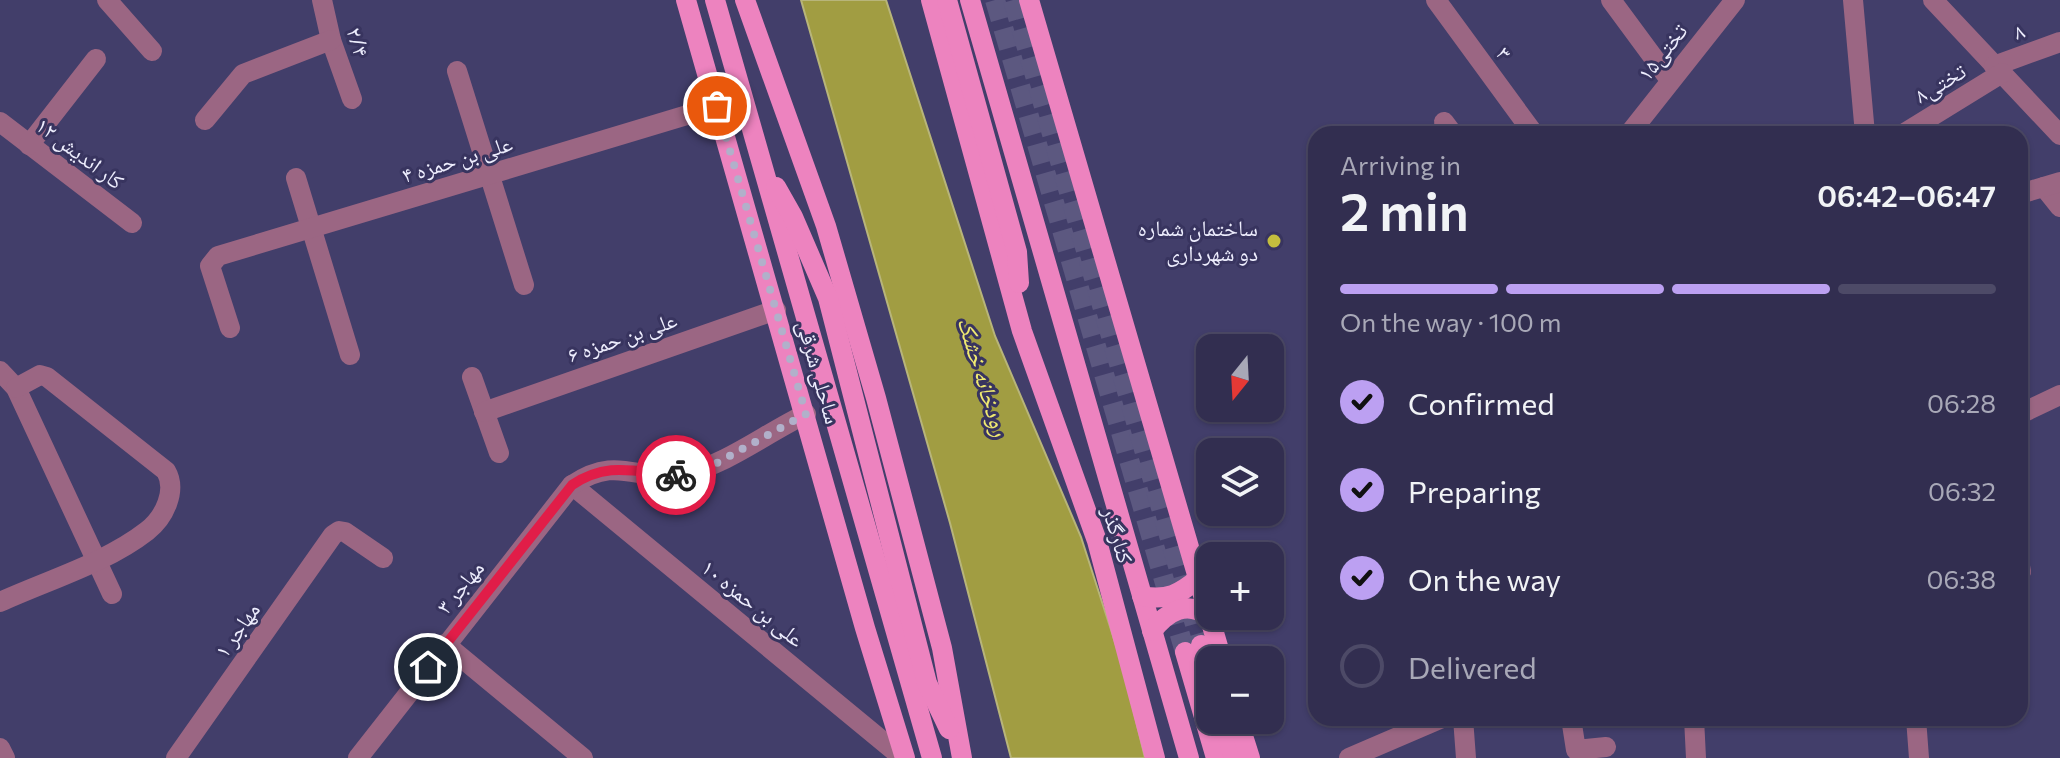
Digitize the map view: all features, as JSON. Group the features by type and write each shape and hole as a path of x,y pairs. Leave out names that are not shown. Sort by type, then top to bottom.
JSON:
{"main road":[{"name":"ساحلی شرقی","path":"686,0 904,758"},
{"name":"ساحلی شرقی","path":"715,0 932,758"},
{"path":"745,0 826,226 876,398 942,648 960,754"},
{"path":"931,0 1022,331"},
{"path":"947,0 1017,252 1022,331"},
{"path":"970,0 1189,758"},
{"path":"1029,0 1196,568"},
{"path":"757,155 793,217 828,298 927,683 960,754"},
{"name":"کنارگذر","path":"1022,331 1097,541 1155,758"},
{"path":"1142,596 1163,599 1196,580"},
{"path":"1152,631 1167,613 1178,609 1196,610"},
{"path":"1196,653 1193,648 1196,662"},
{"path":"1211,734 1216,758"},
{"path":"1227,734 1234,758"},
{"path":"1242,734 1250,758"}],"street":[{"path":"107,0 152,51"},
{"name":"۲/۴","path":"322,0 331,40 352,99"},
{"name":"۳","path":"1436,0 1528,126"},
{"path":"1611,0 1670,80"},
{"name":"تختی۱۵","path":"1635,126 1735,0"},
{"path":"1853,0 1864,126"},
{"path":"1933,0 2060,135"},
{"path":"205,120 243,74 331,40"},
{"name":"۸","path":"1998,70 2060,42"},
{"path":"29,145 96,59"},
{"name":"تختی۸","path":"1915,126 1998,70"},
{"path":"457,71 524,285"},
{"name":"۴ علی بن حمزه","path":"230,328 210,266 213,260 717,106"},
{"name":"۱۲ کار اندیش","path":"0,122 132,223"},
{"path":"296,178 350,355"},
{"path":"2028,192 2052,184 2060,207"},
{"name":"۶ علی بن حمزه","path":"484,412 776,310"},
{"path":"0,371 16,388 112,594"},
{"path":"0,602 94,559 149,529 172,494 173,483 166,471 47,377 40,375 16,388"},
{"path":"472,377 499,453"},
{"path":"2028,410 2060,395"},
{"path":"572,485 590,473 606,468 681,475 715,464 806,414"},
{"name":"۳ مهاجر","path":"358,758 572,485"},
{"name":"۱۰ علی بن حمزه","path":"572,485 904,758"},
{"name":"۱ مهاجر","path":"176,758 339,531 383,558"},
{"path":"445,644 583,758"},
{"path":"1349,758 1423,726"},
{"path":"1464,726 1466,758"},
{"path":"1572,726 1576,750 1606,747"},
{"path":"1694,726 1696,758"},
{"path":"1917,726 1919,758"},
{"path":"0,748 5,758"}],"water":[{"name":"رودخانه خشک","path":"801,0 886,0 995,336 1081,537 1123,667 1145,758 1011,758 950,523"}],"tunnel":[{"path":"995,0 1185,652"},
{"path":"1013,0 1201,645"}],"way so far":[{"path":"676,475 715,464 806,414 717,106"}],"place":[{"name":"ساختمان شماره دو شهرداری","path":"1274,241"}],"route":[{"path":"428,667 572,485 590,473 606,468 676,475"}]}
